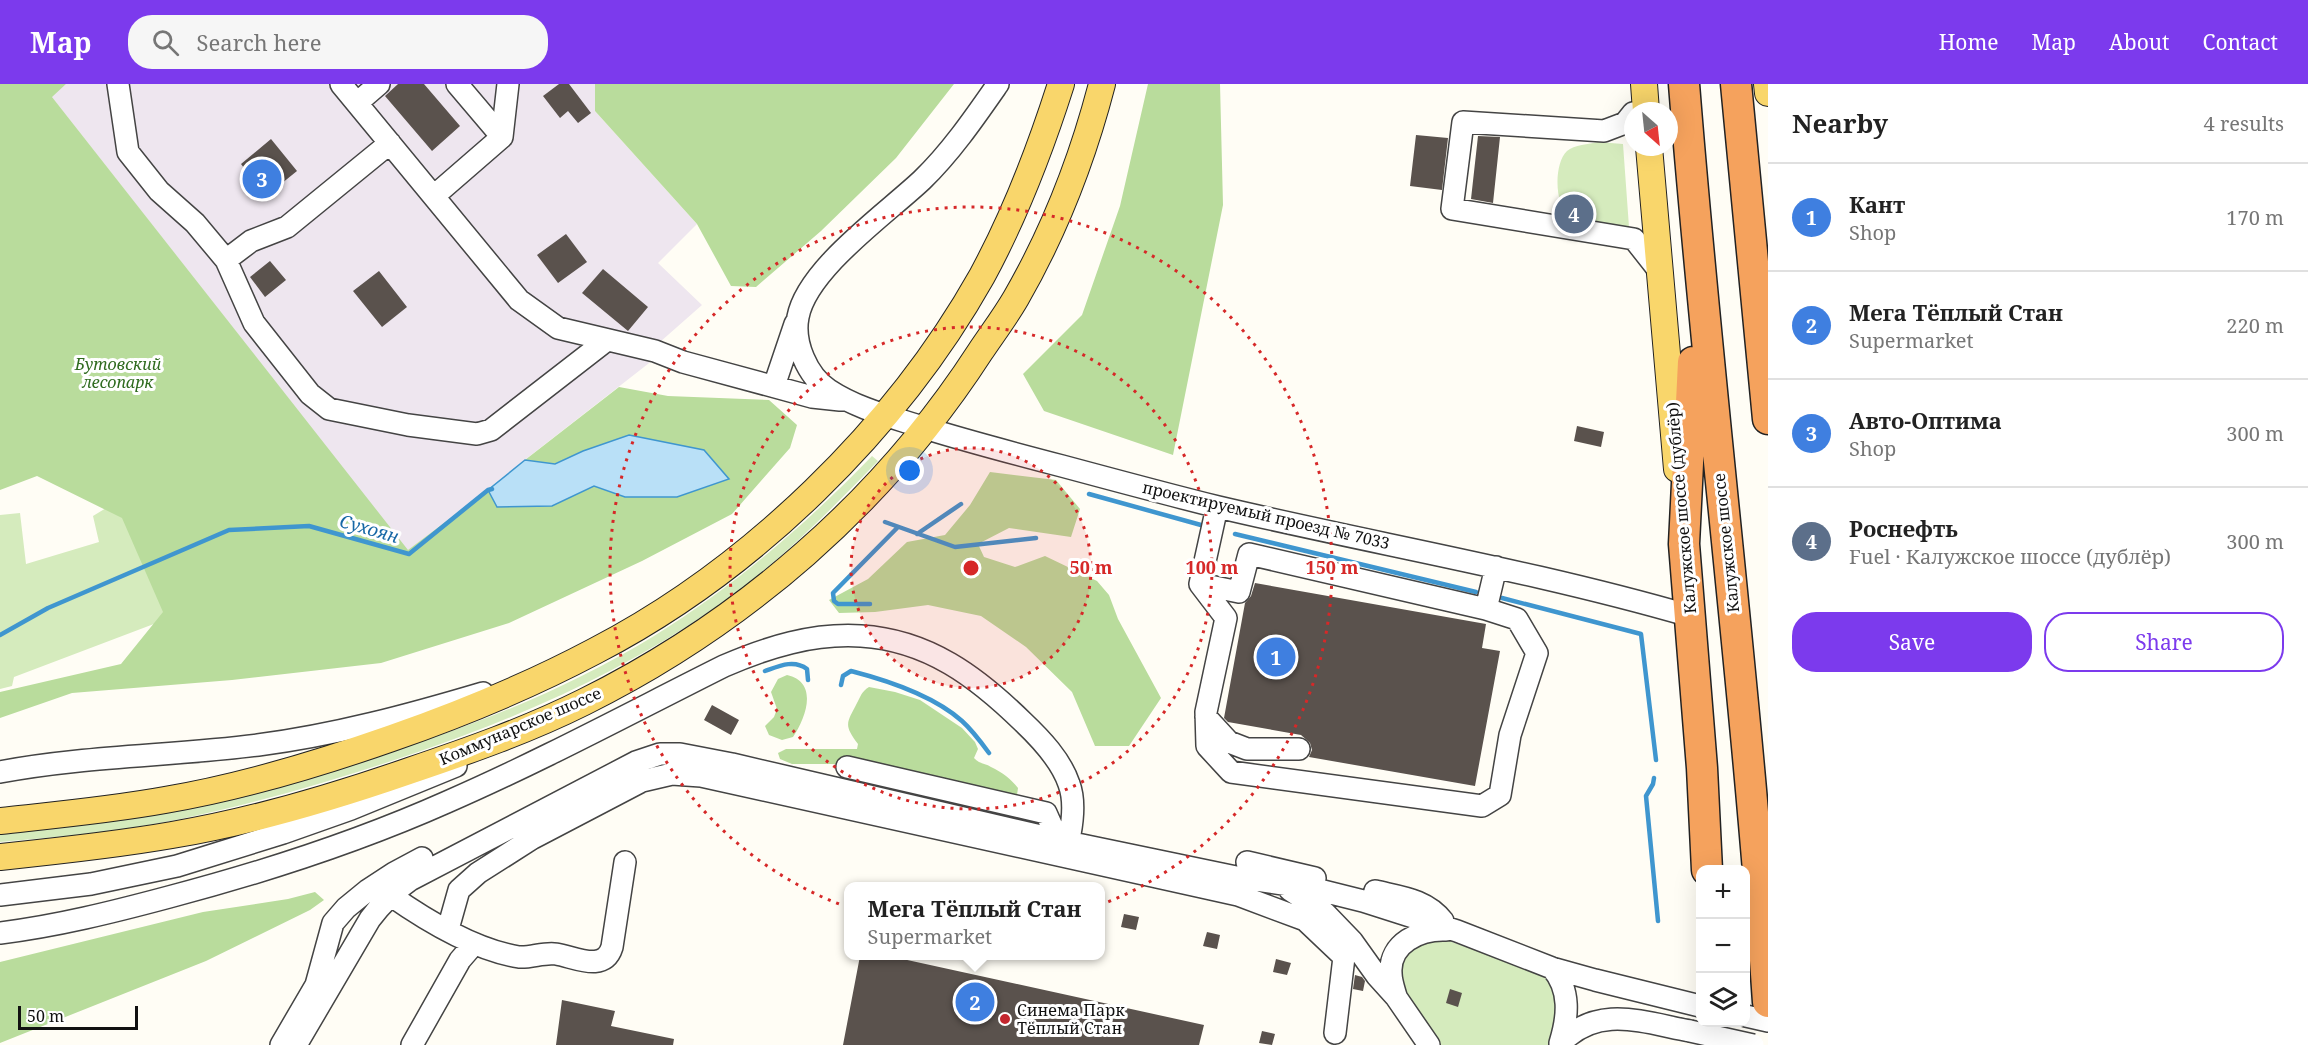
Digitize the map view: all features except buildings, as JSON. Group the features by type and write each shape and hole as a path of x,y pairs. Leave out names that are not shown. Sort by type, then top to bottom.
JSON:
{"highway":[{"name":"Калужское шоссе","path":"1684,84 1698,263 1754,815 1768,1002"},
{"path":"1736,84 1768,419"},
{"path":"1684,544 1698,263"},
{"name":"Калужское шоссе (дублёр)","path":"1684,544 1707,865"},
{"path":"1694,1033 1716,1045"}],"main road":[{"path":"0,821 167,800 278,774 355,751 459,714 597,651 702,585 736,559 816,489 884,415 935,351 981,276 1018,202 1038,153 1061,84"},
{"name":"Коммунарское шоссе","path":"0,857 89,848 176,834 290,808 368,785 469,750 581,704 665,657 722,620 781,575 843,519 927,428 966,374 1016,297 1049,231 1076,166 1102,84"},
{"path":"1767,84 1768,93"},
{"name":"Калужское шоссе (дублёр)","path":"1650,156 1684,544"}],"street":[{"path":"118,84 128,152 159,191 195,224 226,260 254,323 310,394 328,409 408,425 477,434 490,430 607,340"},
{"path":"341,84 519,300 558,328 655,351 683,362 812,397 847,400"},
{"path":"357,103 379,84"},
{"path":"457,84 502,137"},
{"path":"434,196 502,137 508,84"},
{"path":"774,386 805,293 822,270 924,178 973,120 998,84"},
{"path":"1624,123 1604,131 1463,122 1452,209 1634,239 1660,272"},
{"path":"226,260 251,241 287,227 390,143"},
{"path":"798,317 797,335 804,359 813,375 826,388 847,400"},
{"name":"проектируемый проезд № 7033","path":"847,400 884,415 970,442 1217,507 1496,567 1690,616"},
{"path":"1200,584 1239,592 1249,554 1485,609 1517,619 1537,653 1510,735 1500,795 1482,806 1231,772 1207,746 1206,717 1226,618 1200,584 1217,507"},
{"path":"1485,609 1496,567"},
{"path":"0,933 79,919 160,900 271,868 351,841 493,782 724,666 756,652 808,639 862,636 906,644 944,660 983,684 1036,734 1064,773 1072,795 1072,819 1064,837"},
{"path":"0,772 75,760 212,750 340,732 553,672"},
{"path":"0,895 50,890 134,876 220,853 282,833 451,769 581,704"},
{"path":"1206,717 1229,742 1247,749 1299,749"},
{"path":"670,754 672,774"},
{"path":"296,1045 370,919 390,895 410,880 614,772 670,754"},
{"path":"495,820 590,769 625,755 670,754 1281,885 1315,889 1363,901 1453,929 1552,968 1694,1004"},
{"path":"847,767 1046,813 1064,837"},
{"path":"448,929 459,890 478,873 533,838 642,781 672,774 700,776 1238,895 1305,920 1344,957 1335,1033"},
{"path":"281,1045 316,985 333,923 346,908 394,873 471,832"},
{"path":"390,895 414,912 473,945 521,957 553,953 602,962 607,958 612,947 625,862"},
{"path":"1247,862 1418,901 1435,911 1453,929"},
{"path":"1281,885 1325,913 1352,941 1377,976 1396,997 1429,1045"},
{"path":"1396,997 1390,974 1395,952 1419,933 1453,929"},
{"path":"325,957 340,931"},
{"path":"412,1045 460,960 473,945"},
{"path":"1552,968 1559,976 1565,992 1567,1008 1566,1023 1559,1044"},
{"path":"1750,1017 1768,1021"},
{"path":"1559,1044 1583,1024 1603,1018 1642,1022 1753,1045"}],"shaded area":[{"path":"66,84 595,84 595,111 697,224 658,263 702,305 660,342 653,360 408,551 51,96"}],"green space":[{"name":"Бутовский лесопарк","path":"0,84 66,84 52,97 408,550 488,490 497,507 552,506 594,486 625,497 583,451 554,464 525,460 619,387 668,396 769,400 797,425 790,448 732,514 642,561 509,623 381,663 232,680 72,693 0,718 0,692 121,664 163,612 122,518 37,476 0,490"},
{"path":"595,84 954,84 896,158 821,231 756,287 731,286 697,224 595,111"},
{"path":"1148,84 1220,84 1223,205 1173,455 1044,411 1023,374 1082,315 1120,206"},
{"path":"1598,142 1623,144 1629,227 1589,221 1569,215 1564,210 1558,194 1558,174 1567,151 1574,147"},
{"path":"872,456 878,461 839,501 779,558 736,593 643,653 533,708 389,762 241,805 136,827 0,842 0,833 135,818 238,794 390,752 526,702 612,660 684,617 769,553"},
{"path":"990,472 1056,480 1080,509 1071,537 1009,528 978,544 984,557 1015,567 1045,556 1097,581 1109,595 1118,619 1161,698 1129,746 1095,746 1072,692 1026,647 981,616 928,605 875,612 839,613 829,600 868,579 907,542 945,535 970,505"},
{"path":"147,483 196,608 14,677 12,686 0,689 0,515 20,513 26,564 99,542 93,516"},
{"path":"787,675 797,679 803,685 807,702 802,720 793,737 782,740 769,735 765,726 774,717 777,709 771,692 778,679"},
{"path":"869,687 920,700 962,728 975,742 978,749 974,758 1009,779 1018,788 1017,795 1010,796 859,764 792,764 780,759 778,753 786,749 857,749 858,744 848,724 862,694"},
{"path":"315,892 324,900 310,910 206,961 0,1043 0,962 203,912 288,899"},
{"path":"1443,939 1540,973 1551,983 1557,1006 1556,1023 1548,1045 1439,1045 1398,983 1401,956 1406,948"}],"water":[{"path":"629,435 704,450 729,479 677,497 625,497 594,486 552,506 497,507 488,490 525,460 555,464 583,451"}],"waterway":[{"name":"Сухоян","path":"0,635 48,608 229,530 309,526 409,554 492,489"},
{"path":"1089,494 1201,525"},
{"path":"917,534 961,504"},
{"path":"885,522 955,547 1036,538"},
{"path":"870,604 838,604 834,601 833,593 898,527"},
{"path":"1235,534 1476,592"},
{"path":"1502,598 1641,634 1656,760"},
{"path":"765,671 786,664 797,664 807,669 808,680"},
{"path":"841,685 843,676 851,671 894,684 924,697 962,721 989,753"},
{"path":"1654,778 1646,796 1658,921"}],"place":[{"name":"Авто-Оптима","path":"262,179"},
{"name":"Роснефть","path":"1574,214"},
{"name":"Кант","path":"1276,657"},
{"name":"Мега Тёплый Cтан","path":"975,1002"},
{"name":"Синема Парк Тёплый Стан","path":"1005,1019"}]}
